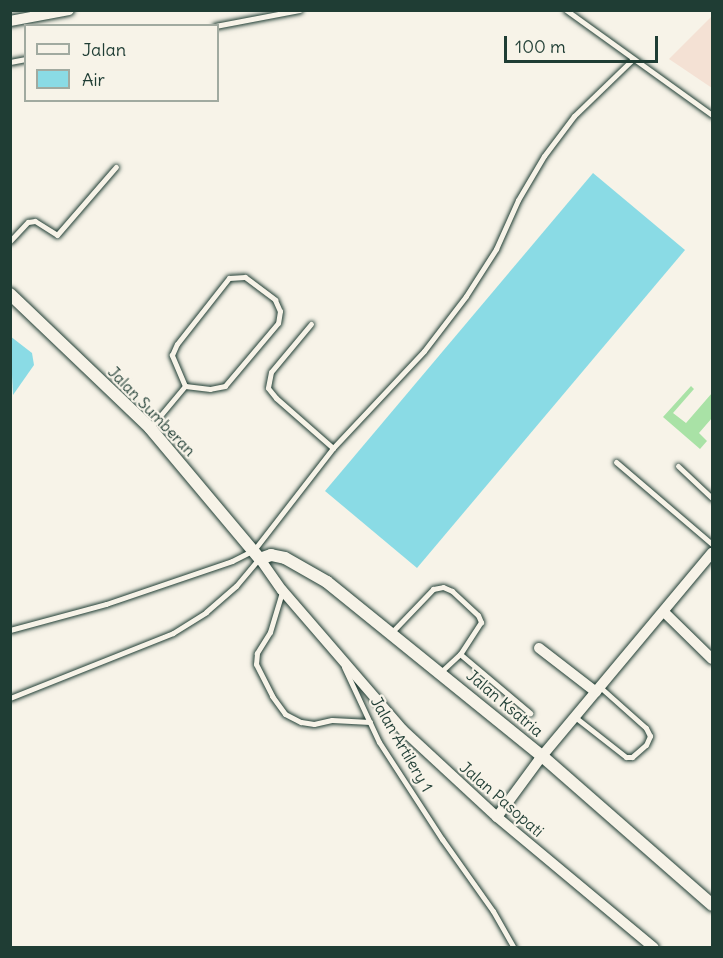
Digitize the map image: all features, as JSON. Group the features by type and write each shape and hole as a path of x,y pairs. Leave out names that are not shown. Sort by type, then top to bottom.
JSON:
{"street":[{"path":"10,21 34,14 69,10"},
{"name":"Jalan Sumberan","path":"10,294 150,428 257,554"},
{"path":"497,817 542,756 712,552"},
{"name":"Jalan Artilery 1","path":"257,554 282,590 342,660"},
{"name":"Jalan Ksatria","path":"257,554 285,558 327,582 542,756 712,905"},
{"path":"664,612 712,659"},
{"path":"539,648 598,689"},
{"name":"Jalan Pasopati","path":"342,660 403,730 497,817 654,948"}],"lane":[{"path":"219,25 300,10"},
{"path":"566,10 712,115"},
{"path":"10,698 173,633 206,612 236,586 333,447 424,351 466,296 496,249 518,200 544,156 574,116 633,59"},
{"path":"10,241 28,222 35,221 57,235 116,167"},
{"path":"229,278 245,278 275,300 280,311 278,323 225,386 210,389 185,386 172,356 174,350 229,278"},
{"path":"312,324 271,372 268,388 276,398 333,447"},
{"path":"150,428 185,386"},
{"path":"616,462 712,544"},
{"path":"678,466 712,498"},
{"path":"10,630 106,604 257,554"},
{"path":"391,633 433,589 443,587 452,591 478,615 481,622 460,654 441,672"},
{"path":"282,590 270,632 257,653 256,664 272,696 285,714 301,722 314,724 332,720 370,722"},
{"path":"460,654 530,713"},
{"name":"Jalan Artilery 1","path":"342,660 379,742 442,839 493,910 514,948"},
{"path":"575,717 626,757 632,757 646,745 650,736 646,728 598,689"}],"shaded area":[{"path":"712,16 712,88 669,59"}],"green space":[{"path":"691,386 694,389 673,413 686,423 712,393 712,418 699,433 707,441 700,449 663,417"}],"water":[{"path":"593,173 685,250 417,568 325,491"},
{"path":"10,336 32,353 34,365 13,395"}]}
